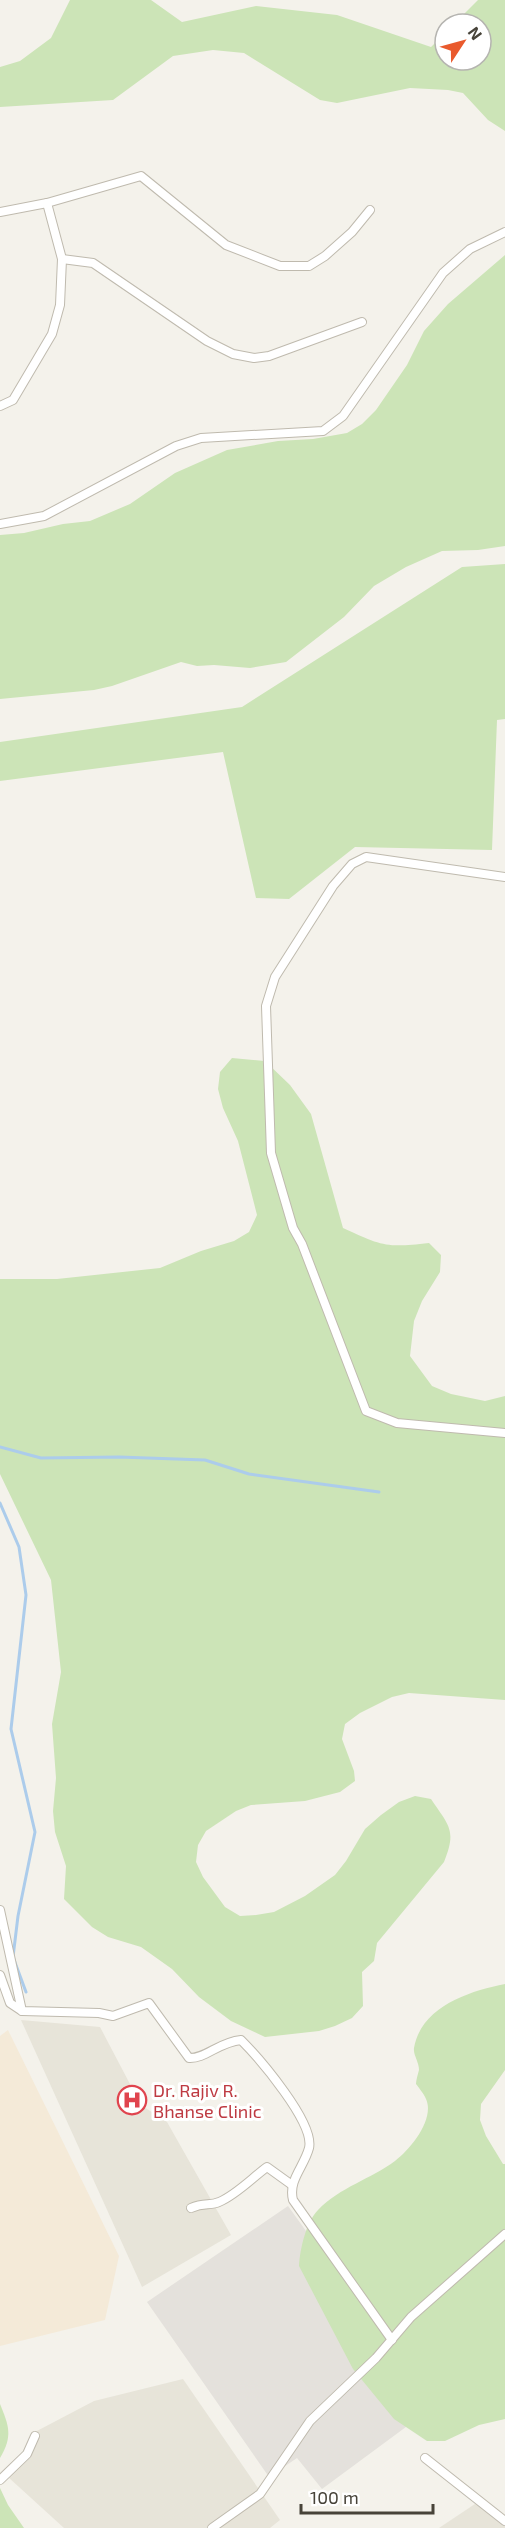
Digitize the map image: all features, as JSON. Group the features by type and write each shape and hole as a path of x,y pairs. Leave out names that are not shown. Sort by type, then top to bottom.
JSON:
{"street":[{"path":"0,212 47,203 141,176 225,245 280,266 294,267 309,266 325,256 352,232 370,210"},
{"path":"0,406 13,400 52,334 60,305 62,259 47,203"},
{"path":"0,524 44,516 184,443 201,438 323,430 343,416 443,273 470,249 505,232"},
{"path":"62,259 93,263 207,341 233,354 254,358 269,356 362,321"},
{"path":"505,877 366,857 352,864 333,886 275,977 266,1006 271,1153 292,1228 302,1244 366,1411 397,1423 505,1433"},
{"path":"0,1910 22,2011"},
{"path":"0,1975 10,2003 22,2011 99,2013 113,2016 149,2003 189,2058 196,2058 227,2041 241,2040 262,2062 306,2123 309,2148 291,2186 293,2200 392,2340"},
{"path":"191,2208 203,2202 213,2204 222,2201 267,2167 291,2186"},
{"path":"212,2528 260,2494 310,2421 392,2340 411,2317 505,2234"},
{"path":"0,2481 27,2454 35,2436"},
{"path":"425,2458 505,2521"}],"shaded area":[{"path":"21,2020 100,2027 141,2105 167,2122 231,2235 142,2287"},
{"path":"8,2030 119,2256 105,2320 0,2346 0,2036"},
{"path":"288,2206 433,2407 322,2489 297,2458 269,2477 147,2302"},
{"path":"183,2379 280,2520 270,2528 64,2528 8,2477 33,2433 94,2401"},
{"path":"475,2504 505,2517 505,2528 439,2528"}],"green space":[{"path":"70,0 151,0 182,22 256,6 337,15 431,47 433,45 433,72 493,72 493,12 466,12 478,0 505,0 505,131 488,120 463,93 410,88 337,103 320,100 244,53 213,50 173,56 113,100 0,107 0,67 20,61 51,38"},
{"path":"505,255 505,546 478,550 442,551 406,567 374,586 344,617 286,662 250,668 197,666 181,662 94,690 0,699 0,535 90,521 130,504 175,473 227,450 347,433 362,424 376,410 407,365 424,331 448,304"},
{"path":"505,564 505,719 497,720 492,850 355,847 289,899 256,898 223,752 0,781 0,742 242,707 462,567"},
{"path":"232,1058 265,1061 290,1085 311,1114 343,1228 384,1244 429,1243 441,1255 440,1272 422,1301 414,1321 410,1356 432,1386 451,1394 485,1401 505,1396 505,1700 409,1693 392,1697 360,1713 345,1724 342,1739 354,1771 355,1781 340,1792 305,1801 251,1805 236,1811 206,1831 198,1845 196,1862 203,1877 225,1907 240,1916 256,1915 274,1912 305,1896 335,1875 365,1829 399,1802 415,1796 431,1799 449,1829 450,1842 444,1862 377,1943 374,1961 362,1972 363,2006 352,2018 335,2026 319,2031 265,2037 231,2021 199,1997 172,1969 141,1947 108,1937 92,1927 64,1899 66,1866 55,1832 53,1811 56,1778 52,1724 61,1672 51,1580 0,1474 0,1279 57,1279 160,1268 201,1251 234,1241 249,1232 257,1215 238,1141 223,1108 218,1089 220,1072"},
{"path":"505,1984 505,2070 481,2104 480,2120 486,2136 505,2164 505,2419 479,2425 445,2441 427,2441 394,2419 353,2369 299,2266 301,2252 304,2236 318,2210 336,2195 395,2161 420,2133 428,2107 425,2097 416,2084 419,2070 414,2048 418,2034 426,2022 449,2003 477,1991"},
{"path":"0,2404 6,2419 8,2437 0,2458"},
{"path":"0,2488 8,2505 24,2528 0,2528"}],"waterway":[{"path":"0,1447 41,1458 119,1457 205,1460 249,1474 379,1492"},
{"path":"0,1503 19,1547 26,1595 11,1729 35,1832 18,1916 13,1957 26,1992"}],"place":[{"name":"Dr. Rajiv R. Bhanse Clinic","path":"132,2100"}]}
